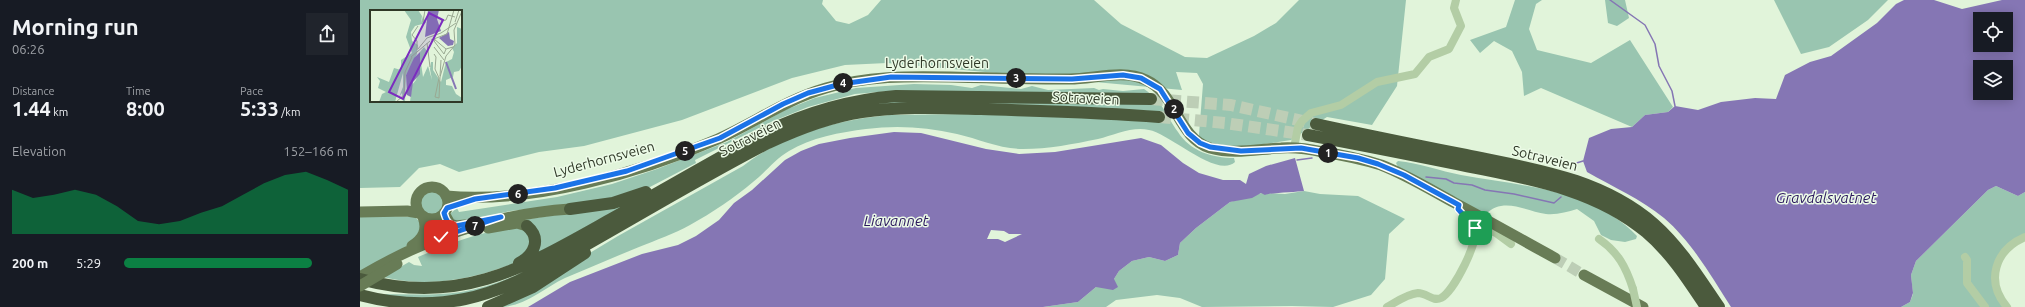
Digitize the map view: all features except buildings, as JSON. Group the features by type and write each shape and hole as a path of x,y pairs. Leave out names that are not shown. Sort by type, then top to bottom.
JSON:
{"highway":[{"name":"Sotraveien","path":"360,278 385,285 409,288 443,289 490,280 532,262 727,153 798,117 836,104 860,100 925,96 1151,99"},
{"name":"Sotraveien","path":"360,295 396,302 447,302 480,295 509,285 536,272 747,154 786,135 820,122 863,112 898,109 967,109 1087,112 1159,117"},
{"name":"Sotraveien","path":"1316,124 1541,171 1598,189 1636,211 1669,240 1696,272 1719,307"},
{"name":"Sotraveien","path":"1308,135 1527,179 1565,188 1593,198 1629,219 1661,246 1687,277 1706,307"},
{"path":"570,208 598,206 636,196 696,166 727,153"},
{"path":"488,307 554,274 668,199"},
{"path":"462,286 505,270 527,259 534,250 536,241 534,233 527,226"},
{"path":"477,307 502,301"}],"main road":[{"name":"Lyderhornsveien","path":"446,206 475,199 555,188 627,171 720,138 783,104 808,93 852,82 891,77 1072,79 1133,76 1148,80 1160,89 1188,133 1205,145 1220,150 1241,151 1294,148 1321,151 1378,164 1404,175 1459,205 1498,230 1555,258"},
{"path":"360,286 422,238 425,229 421,215 416,207 416,200 422,190 430,187 438,188 446,206 447,222 456,226 501,217 570,208"},
{"path":"384,212 416,200"},
{"path":"360,212 421,215 434,219 446,206"},
{"path":"394,261 441,237 501,217"},
{"path":"360,278 379,266 469,234 517,223 527,226"},
{"path":"1584,274 1643,307"}],"street":[{"path":"1294,148 1298,127 1302,120 1311,113 1341,105 1377,82 1415,74 1429,57 1449,49 1461,26 1454,8 1456,0"},
{"path":"1387,307 1407,296 1417,293 1425,294 1436,299 1447,293 1455,282 1472,246 1475,229 1473,223 1458,209 1459,205"},
{"path":"1475,229 1482,227 1498,230 1512,244"},
{"path":"2007,307 1997,291 1995,274 1997,265 2006,250 2025,237"},
{"path":"1599,239 1614,250 1628,275 1637,307"},
{"path":"1965,257 1967,260 1967,283 1984,307"}],"green space":[{"path":"360,0 823,0 822,4 836,21 849,24 868,15 881,0 1094,0 1121,24 1185,57 1207,58 1254,36 1276,23 1299,0 1406,0 1397,86 1372,125 1327,117 1291,140 1251,146 1198,147 1203,84 1197,73 1176,72 1182,90 887,63 845,65 792,78 682,120 584,146 539,152 459,172 440,164 419,168 400,187 360,188"},
{"path":"1515,0 1542,0 1536,4 1529,29 1537,50 1591,63 1630,40 1673,107 1668,112 1645,115 1632,127 1541,88 1524,96 1522,72 1512,51 1494,41 1480,53 1470,40 1506,27"},
{"path":"1605,0 1625,0 1629,18 1617,26 1608,23"},
{"path":"1774,0 1888,0 1868,20 1829,47 1801,54"},
{"path":"914,84 951,85 972,88 981,85 1021,89 1032,86 1048,90 1094,88 1099,90 1123,91 1144,89 1160,104 1183,139 1195,149 1218,157 1234,158 1235,162 1227,166 1217,165 1193,154 1158,133 1143,129 1130,130 1098,139 1070,144 1023,149 1014,149 957,134 923,128 900,127 856,130 816,139 797,146 779,158 758,178 731,199 684,228 565,278 517,304 500,307 618,236 743,166 776,145 812,130 870,117 889,115 1155,112 819,114 900,100 1146,104 891,91 855,94 808,107 771,122 695,160 696,163 648,188 612,200 510,211 460,223 456,223 450,216 451,213 457,208 459,212 557,197 612,184 657,169 727,142 785,110 815,98 856,88"},
{"path":"1398,161 1414,163 1461,175 1532,187 1578,199 1599,208 1619,220 1637,236 1636,239 1625,242 1611,240 1601,235 1594,221 1577,209 1558,214 1546,214 1514,206 1499,206 1492,209 1485,215 1398,167 1396,163"},
{"path":"1996,186 2018,196 2025,192 2025,234 2018,237 2006,246 1998,257 1993,271 1994,286 2006,307 1901,307 1910,302 1913,294 1911,275 1916,261 1988,190"},
{"path":"431,191 436,192 442,198 442,208 436,214 431,215 426,214 420,208 419,203 420,198 426,192"},
{"path":"1304,191 1320,194 1358,196 1405,219 1389,234 1385,279 1371,295 1333,307 1202,307 1180,298 1157,295 1116,300 1106,307 1043,307 1078,302 1096,287 1114,279 1119,271 1132,261 1149,257 1165,261 1178,255 1180,243 1196,228 1230,202 1262,193 1285,194"},
{"path":"626,205 537,254 520,220"},
{"path":"360,217 415,217 420,222 421,232 411,244 360,272"},
{"path":"517,227 527,231 532,245 520,259 507,266 478,275 438,282 397,280 383,277 409,262 414,265 422,266 418,257 454,242 491,231"},
{"path":"550,261 500,283 466,294 430,299 412,299 378,294 430,294 473,290 517,275"}],"water":[{"name":"Gravdalsvatnet","path":"1904,0 1934,0 1962,9 2002,0 2025,0 2025,192 2018,196 1996,186 1988,190 1916,261 1911,275 1913,293 1910,302 1901,307 1731,307 1700,260 1674,227 1646,205 1587,172 1583,161 1589,138 1611,129 1632,127 1645,115 1668,112 1675,106 1698,110 1721,102 1755,98 1776,99 1785,75 1810,62 1831,56 1877,23 1896,4"},
{"name":"Liavannet","path":"894,132 921,133 986,149 1019,154 1055,152 1141,138 1161,145 1183,163 1199,173 1223,180 1240,180 1246,184 1249,174 1266,166 1295,158 1304,191 1265,195 1261,193 1252,198 1230,202 1196,228 1180,243 1178,255 1165,261 1149,257 1132,261 1119,271 1114,279 1118,287 1113,290 1096,287 1078,302 1043,307 528,307 570,282 642,254 678,245 696,236 719,220 734,203 752,190 785,160 801,151 819,144","holes":["991,230 1004,231 1009,234 1022,234 1005,242 998,239 987,239"]}],"waterway":[{"path":"1610,0 1645,25 1655,44 1659,66 1672,91 1675,106"},
{"path":"1297,160 1312,158"},
{"path":"1570,165 1583,161"},
{"path":"1426,177 1446,179 1454,183 1472,185 1485,190 1514,194 1554,203 1561,197"}],"tunnel":[{"path":"1151,99 1231,105 1316,124"},
{"path":"1159,117 1225,123 1308,135"},
{"path":"1555,258 1584,275"}],"route":[{"path":"441,237 501,217 460,226 453,226 447,222 444,213 447,208 475,199 535,192 593,180 627,171 720,138 783,104 808,93 830,86 891,77 1072,79 1123,75 1141,78 1148,80 1160,89 1167,97 1182,125 1188,133 1200,143 1220,150 1228,151 1301,148 1358,158 1378,164 1404,175 1459,205 1458,209 1473,223 1475,228"}]}
